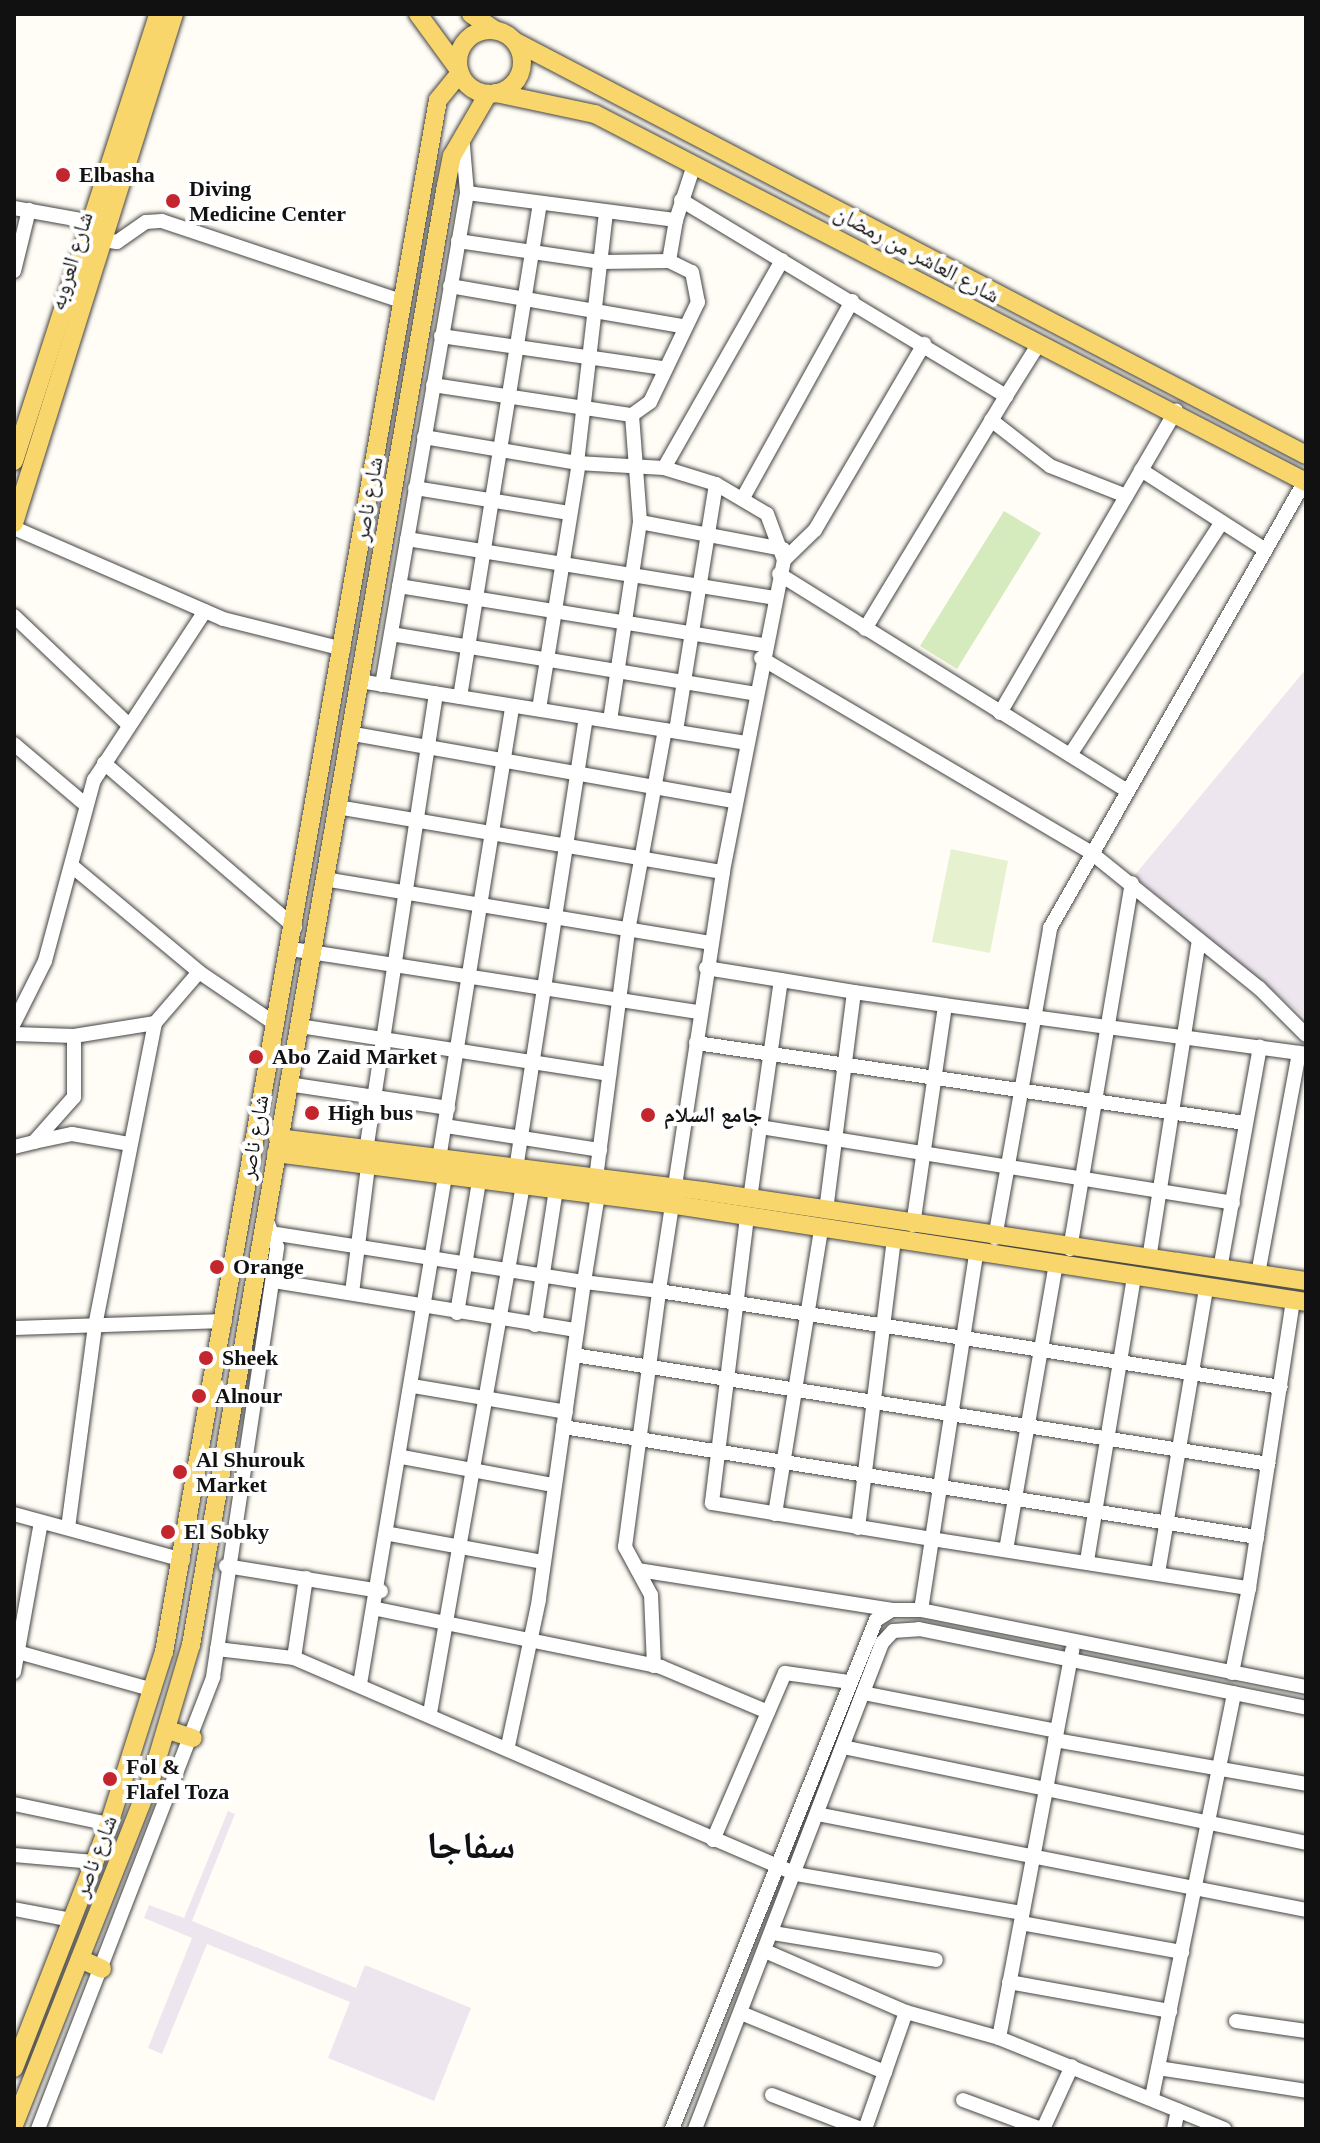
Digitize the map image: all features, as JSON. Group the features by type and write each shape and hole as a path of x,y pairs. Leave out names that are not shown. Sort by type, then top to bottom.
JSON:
{"main road":[{"name":"شارع العروبه","path":"14,461 158,14"},
{"name":"شارع العروبه","path":"14,526 174,14"},
{"path":"418,14 459,71 492,94 519,77 516,42 471,14"},
{"path":"459,71 471,35 495,30"},
{"name":"شارع العاشر من رمضان","path":"516,42 1306,455"},
{"name":"شارع ناصر","path":"14,2068 109,1824 154,1690 183,1560 438,100 459,71"},
{"name":"شارع ناصر","path":"14,2125 168,1730 191,1645 348,733 427,301 462,135 492,94"},
{"name":"شارع العاشر من رمضان","path":"492,94 595,114 1038,345 1176,411 1305,482"},
{"path":"954,300 967,279"},
{"path":"427,301 448,295"},
{"path":"391,375 413,381"},
{"path":"314,823 334,826"},
{"path":"271,1056 292,1060"},
{"path":"277,1146 677,1196 823,1220 913,1225 1306,1281"},
{"path":"442,1168 479,1181 520,1177 556,1189 597,1186"},
{"path":"823,1220 894,1240 1300,1301"},
{"path":"203,1446 225,1450"},
{"path":"200,1466 221,1471"},
{"path":"168,1730 193,1738"},
{"path":"80,1959 102,1969"}],"street":[{"path":"382,685 467,193 462,135"},
{"path":"669,261 681,200 694,165"},
{"path":"467,193 676,220"},
{"path":"681,200 1006,396"},
{"path":"460,697 516,348 528,297 540,204"},
{"path":"14,271 21,209 92,222"},
{"path":"539,709 578,463 578,406 606,212"},
{"path":"103,240 117,242 146,222 162,221 404,302"},
{"path":"433,385 632,415 650,402 682,326 698,302 699,282 669,261 601,262 458,241"},
{"path":"664,468 782,260"},
{"path":"448,295 528,297 682,326"},
{"path":"744,496 852,301"},
{"path":"441,336 662,368"},
{"path":"654,1666 651,1595 625,1547 648,1365 677,1196 706,968 771,597 782,561 815,530 924,344"},
{"path":"865,629 1038,345"},
{"path":"1000,713 1176,411"},
{"path":"610,721 640,522 640,468 632,415"},
{"path":"991,420 1050,466 1126,496"},
{"path":"424,437 502,446 578,463 664,468 716,484 744,496 767,514 782,561"},
{"path":"1141,470 1264,549"},
{"path":"995,1238 1016,1090 1046,938 1089,851 1305,482"},
{"path":"508,1746 532,1639 574,1355 628,931 654,787 685,679 716,484"},
{"path":"415,488 570,513"},
{"path":"640,522 708,533 782,561 865,629 1126,790"},
{"path":"1070,755 1222,522"},
{"path":"14,526 257,631 343,649"},
{"path":"407,539 563,560 771,597"},
{"path":"399,586 625,619 693,632 762,652 1089,851 1132,883 1306,1035"},
{"path":"14,1023 39,978 72,866 86,805 104,763 205,611"},
{"path":"14,616 128,724"},
{"path":"391,634 685,679 753,693"},
{"path":"359,681 745,743"},
{"path":"352,1293 373,1096 385,1039 436,693"},
{"path":"360,1684 381,1591 402,1457 425,1307 445,1126 461,1050 512,706"},
{"path":"430,1713 451,1623 475,1470 490,1398 520,1177 519,1134 586,717"},
{"path":"348,733 735,801"},
{"path":"14,744 86,805"},
{"path":"104,763 295,927"},
{"path":"337,807 723,872"},
{"path":"72,866 199,972 277,1025"},
{"path":"324,879 712,943"},
{"path":"1070,1249 1132,883"},
{"path":"1149,1259 1199,940"},
{"path":"291,949 700,1012"},
{"path":"706,968 945,1005 1106,1023 1302,1053 1258,1274"},
{"path":"68,1528 95,1326 155,1023 199,972"},
{"path":"781,980 749,1208 731,1302 713,1453 713,1504 1249,1588"},
{"path":"775,1514 849,1063 854,992"},
{"path":"913,1225 945,1005"},
{"path":"14,1034 74,1036 155,1023"},
{"path":"299,1026 461,1050 532,1065 609,1074"},
{"path":"34,1142 74,1097 74,1036"},
{"path":"696,1043 1245,1123"},
{"path":"1220,1269 1260,1047"},
{"path":"288,1084 448,1108"},
{"path":"445,1126 519,1134 600,1150"},
{"path":"760,1127 1081,1176 1233,1203"},
{"path":"14,1147 72,1134 130,1144"},
{"path":"457,1313 479,1181"},
{"path":"535,1325 556,1189"},
{"path":"38,2129 193,1738 217,1649 226,1566 273,1281 277,1234 265,1215"},
{"path":"277,1234 809,1314 1040,1353 1281,1387"},
{"path":"858,1528 861,1476 894,1240"},
{"path":"921,1610 976,1253"},
{"path":"1006,1550 1056,1264"},
{"path":"1087,1561 1134,1277"},
{"path":"273,1281 577,1330"},
{"path":"1158,1573 1206,1289"},
{"path":"1232,1673 1249,1588 1281,1387 1300,1301"},
{"path":"14,1328 225,1321"},
{"path":"574,1355 1269,1464"},
{"path":"413,1386 490,1398 639,1440 1257,1537"},
{"path":"402,1457 553,1485"},
{"path":"14,1514 183,1560"},
{"path":"14,1672 41,1522"},
{"path":"390,1534 543,1562"},
{"path":"226,1566 381,1591"},
{"path":"638,1570 892,1610 921,1610 1306,1687"},
{"path":"294,1658 306,1578"},
{"path":"377,1609 654,1666 708,1682 768,1712"},
{"path":"672,2129 850,1682 866,1631 892,1610"},
{"path":"695,2129 796,1874 882,1643 901,1629 1070,1659 1306,1708"},
{"path":"999,2038 1073,1642"},
{"path":"217,1649 294,1658 508,1746 713,1840 796,1874 1182,1952"},
{"path":"16,1651 154,1690"},
{"path":"713,1840 788,1671 850,1682"},
{"path":"863,1693 1055,1735 1306,1784"},
{"path":"1152,2097 1234,1693"},
{"path":"843,1747 1306,1843"},
{"path":"14,1804 109,1824"},
{"path":"817,1814 1306,1910"},
{"path":"14,1855 94,1862"},
{"path":"14,1909 71,1920"},
{"path":"773,1933 936,1960"},
{"path":"765,1951 906,2012 999,2038 1152,2097 1224,2129"},
{"path":"1009,1982 1170,2011"},
{"path":"772,2095 863,2129 906,2012"},
{"path":"741,2013 885,2072"},
{"path":"1236,2021 1306,2031"},
{"path":"963,2100 1042,2129 1072,2066"},
{"path":"1158,2068 1306,2091"},
{"path":"1174,2129 1178,2110"}],"shaded area":[{"path":"1306,669 1306,1018 1134,876"},
{"path":"228,1811 235,1814 192,1921 356,1988 365,1965 471,2008 434,2101 328,2058 350,2002 207,1944 162,2054 148,2048 192,1938 144,1918 149,1905 184,1918"}],"green space":[{"path":"1004,511 1041,533 957,669 920,646"},
{"path":"951,849 1008,861 990,953 932,942"}],"place":[{"name":"Elbasha","path":"63,175"},
{"name":"Diving Medicine Center","path":"173,201"},
{"name":"Abo Zaid Market","path":"256,1057"},
{"name":"High bus","path":"312,1113"},
{"name":"جامع السلام","path":"648,1115"},
{"name":"Orange","path":"217,1267"},
{"name":"Sheek","path":"206,1358"},
{"name":"Alnour","path":"199,1396"},
{"name":"Al Shurouk Market","path":"180,1472"},
{"name":"El Sobky","path":"168,1532"},
{"name":"Fol & Flafel Toza","path":"110,1779"}],"district":[{"name":"سفاجا","path":"471,1846"}]}
